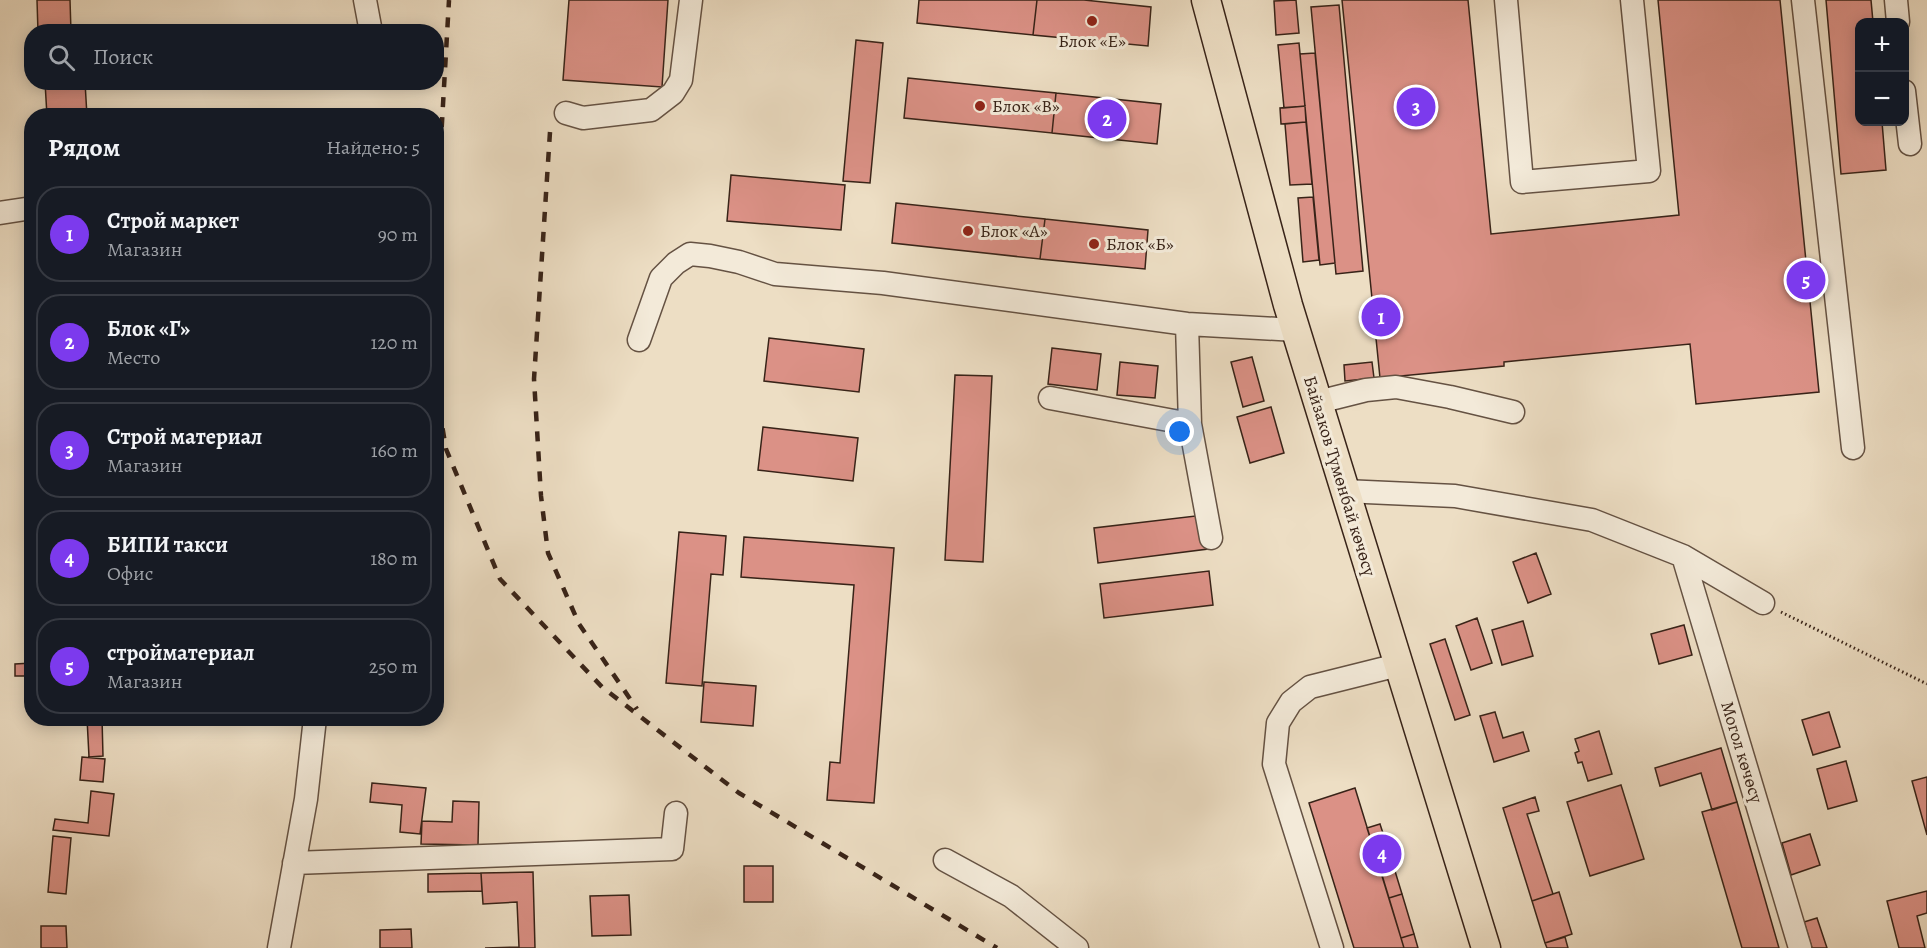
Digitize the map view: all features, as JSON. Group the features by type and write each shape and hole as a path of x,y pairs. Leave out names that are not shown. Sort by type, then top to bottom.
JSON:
{"main road":[{"name":"Байзаков Түмөнбай көчөсү","path":"1206,0 1296,330 1486,948"}],"street":[{"path":"365,0 369,24"},
{"path":"566,113 583,117 651,110 673,93 681,80 691,0"},
{"path":"1506,0 1522,182 1649,171 1632,0"},
{"path":"1803,0 1853,448"},
{"path":"1896,0 1898,18"},
{"path":"1908,126 1910,144"},
{"path":"0,213 24,209"},
{"path":"639,340 661,278 676,263 690,255 710,256 739,262 776,274 883,283 1187,324 1296,330"},
{"path":"1187,324 1190,424 1211,538"},
{"path":"1318,402 1366,390 1396,387 1513,412"},
{"path":"1050,398 1190,424"},
{"path":"1344,490 1455,496 1592,520 1683,556 1763,603"},
{"name":"Могол көчөсү","path":"1683,556 1800,948"},
{"path":"1332,948 1274,764 1278,723 1290,702 1310,687 1398,666"},
{"path":"279,948 306,799 314,726"},
{"path":"294,863 672,849 676,813"},
{"path":"945,860 1011,896 1077,948"}],"path":[{"path":"1763,603 1927,684"}],"building":[{"path":"37,0 70,0 71,24 38,24"},
{"path":"569,0 668,0 662,87 563,80"},
{"path":"919,0 1037,0 1033,35 917,23"},
{"name":"Блок «Е»","path":"1037,0 1084,0 1151,7 1148,46 1033,35"},
{"path":"1296,0 1299,33 1276,35 1274,1"},
{"path":"1342,0 1468,0 1491,234 1679,215 1658,0 1780,0 1819,392 1696,404 1690,344 1504,362 1504,366 1380,378"},
{"path":"1826,0 1871,0 1873,18 1855,18 1855,126 1882,126 1886,170 1841,174"},
{"path":"1339,5 1363,271 1336,274 1311,7"},
{"path":"856,40 883,43 870,183 843,181"},
{"path":"1299,43 1305,106 1284,108 1278,45"},
{"path":"1315,53 1335,263 1320,265 1300,54"},
{"name":"Блок «В»","path":"908,78 1056,93 1052,133 904,118"},
{"path":"45,90 85,90 87,108 47,108"},
{"path":"1056,93 1161,104 1157,144 1052,133"},
{"path":"1305,106 1306,122 1281,124 1280,108"},
{"path":"1306,122 1312,184 1290,185 1285,124"},
{"path":"731,175 845,185 841,230 727,221"},
{"path":"1313,197 1319,260 1303,262 1298,198"},
{"name":"Блок «А»","path":"896,203 1045,219 1040,259 892,243"},
{"name":"Блок «Б»","path":"1045,219 1148,230 1145,269 1040,259"},
{"path":"769,338 864,349 859,392 764,381"},
{"path":"1052,348 1101,354 1097,390 1048,384"},
{"path":"1252,357 1264,401 1243,407 1231,362"},
{"path":"1120,362 1158,366 1155,398 1117,395"},
{"path":"1372,362 1374,378 1345,381 1344,365"},
{"path":"955,375 992,376 983,562 945,560"},
{"path":"1271,407 1284,453 1250,463 1237,417"},
{"path":"763,427 858,438 853,481 758,470"},
{"path":"1204,515 1208,549 1098,563 1094,528"},
{"path":"679,532 726,536 723,575 711,574 702,686 666,683"},
{"path":"744,537 894,548 874,803 827,800 830,762 840,763 854,585 741,577"},
{"path":"1536,553 1551,594 1528,603 1513,562"},
{"path":"1209,571 1213,605 1104,618 1100,584"},
{"path":"1477,618 1492,663 1471,670 1456,626"},
{"path":"1523,621 1533,656 1502,665 1492,630"},
{"path":"1684,625 1692,655 1659,664 1651,634"},
{"path":"1445,639 1470,715 1455,720 1430,644"},
{"path":"24,663 24,676 15,676 15,664"},
{"path":"704,682 756,686 753,726 701,722"},
{"path":"1495,712 1503,738 1523,732 1529,751 1494,762 1480,716"},
{"path":"1829,712 1840,747 1813,755 1802,720"},
{"path":"87,726 102,726 103,756 89,757"},
{"path":"1599,731 1612,774 1588,781 1582,762 1578,763 1575,753 1579,751 1575,739"},
{"path":"1721,748 1737,802 1712,810 1701,773 1660,786 1655,768"},
{"path":"82,757 105,759 103,782 80,780"},
{"path":"1846,761 1857,801 1828,809 1817,769"},
{"path":"1927,777 1927,835 1912,781"},
{"path":"372,783 426,788 420,834 400,832 402,805 370,802"},
{"path":"1621,785 1644,859 1590,876 1567,802"},
{"path":"1355,788 1404,948 1354,948 1309,803"},
{"path":"91,791 114,794 109,836 53,830 55,819 88,823"},
{"path":"1535,797 1539,811 1527,814 1553,894 1532,901 1503,808"},
{"path":"453,801 479,802 478,845 421,844 422,821 452,822"},
{"path":"1737,802 1779,948 1742,948 1702,812"},
{"path":"1380,824 1391,858 1378,862 1367,828"},
{"path":"1810,834 1820,865 1791,875 1782,843"},
{"path":"53,836 71,838 66,894 48,892"},
{"path":"1391,858 1402,894 1389,898 1378,862"},
{"path":"744,866 773,866 773,902 744,902"},
{"path":"533,872 535,948 485,948 519,947 517,902 483,904 481,873"},
{"path":"481,873 482,891 428,892 428,874"},
{"path":"1927,891 1927,913 1917,916 1925,948 1899,948 1887,901"},
{"path":"1559,892 1572,934 1545,943 1532,901"},
{"path":"1402,894 1414,934 1401,938 1389,898"},
{"path":"629,895 631,935 592,936 590,896"},
{"path":"1817,918 1827,948 1812,948 1804,922"},
{"path":"41,926 66,926 67,948 41,948"},
{"path":"411,929 412,948 380,948 380,930"},
{"path":"1414,934 1418,948 1404,948 1401,938"},
{"path":"1565,937 1568,948 1547,948 1545,943"}],"railway":[{"path":"444,87 449,0"},
{"path":"443,108 444,90"},
{"path":"550,132 534,379 541,496 548,553 579,624 637,709"},
{"path":"444,437 446,449 500,579 602,687 739,793 997,948"}],"place":[{"name":"Блок «Е»","path":"1092,21"},
{"name":"Блок «В»","path":"980,106"},
{"name":"Строй материал","path":"1416,107"},
{"name":"Блок «Г»","path":"1107,119"},
{"name":"Блок «А»","path":"968,231"},
{"name":"Блок «Б»","path":"1094,244"},
{"name":"стройматериал","path":"1806,280"},
{"name":"Строй маркет","path":"1381,317"},
{"name":"БИПИ такси","path":"1382,854"}]}
